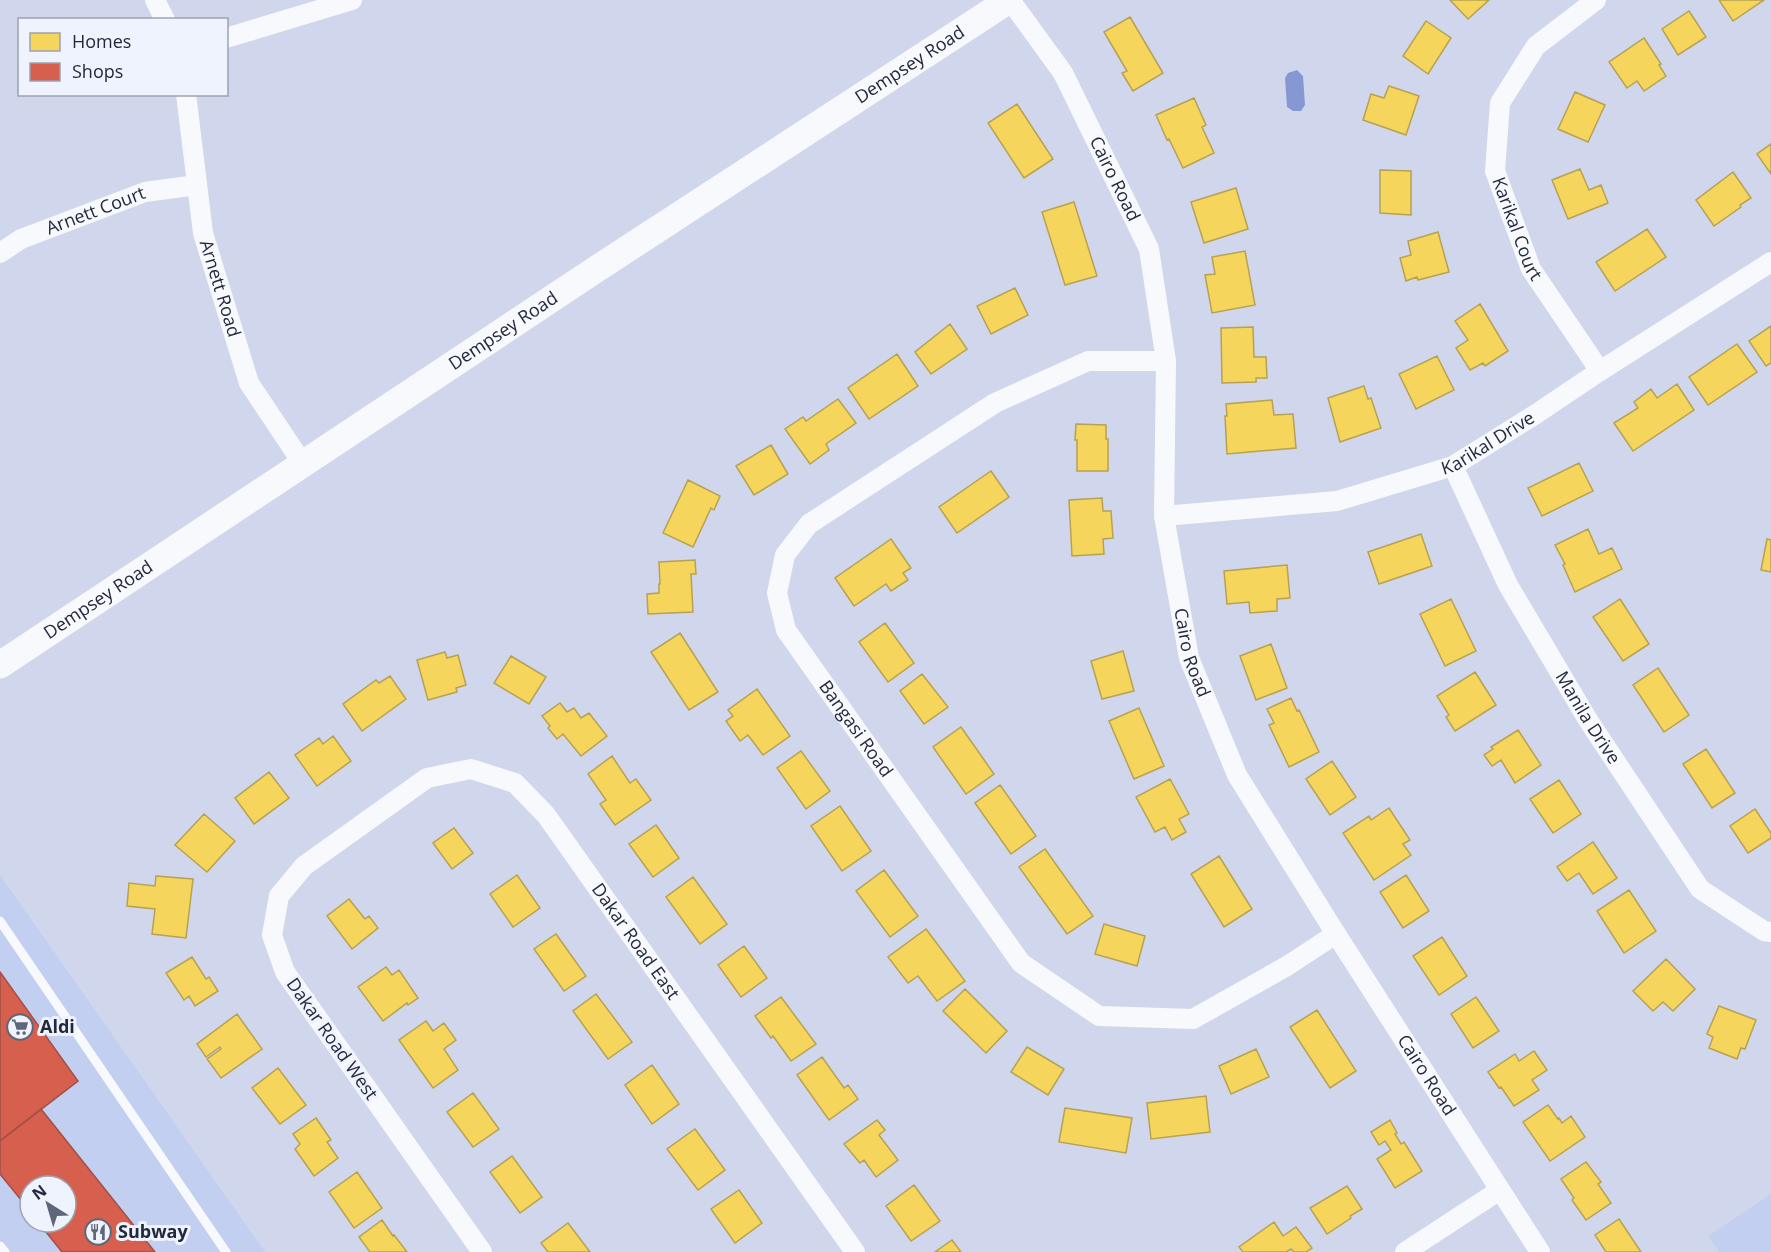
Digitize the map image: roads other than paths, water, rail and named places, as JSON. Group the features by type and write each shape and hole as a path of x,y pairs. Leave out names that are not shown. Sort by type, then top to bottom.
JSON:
{"main road":[{"name":"Dempsey Road","path":"0,665 588,274 1009,0"}],"street":[{"path":"155,0 164,18"},
{"path":"228,37 352,0"},
{"name":"Cairo Road","path":"1009,0 1063,73 1149,249 1167,361 1164,516 1189,658 1237,775 1539,1252"},
{"name":"Karikal Court","path":"1596,0 1536,46 1500,103 1495,171 1531,268 1600,371"},
{"name":"Arnett Road","path":"186,96 203,233 249,383 303,464"},
{"name":"Arnett Court","path":"0,253 21,239 145,192 197,186"},
{"name":"Karikal Drive","path":"1164,516 1337,501 1453,466 1771,262"},
{"name":"Bangasi Road","path":"1167,361 1088,361 995,403 809,524 785,555 783,564 777,592 786,630 1020,963 1099,1016 1193,1018 1287,966 1336,934"},
{"name":"Manila Drive","path":"1453,466 1508,585 1588,720 1700,889 1764,931 1771,933"},
{"name":"Dakar Road East","path":"354,830 427,778 471,769 515,783 546,815 855,1252"},
{"name":"Dakar Road West","path":"354,830 304,866 279,896 272,935 285,972 482,1252"},
{"path":"1405,1252 1500,1190"}],"lane":[{"path":"0,921 226,1252"},
{"path":"0,1246 5,1252"}],"water":[{"path":"1297,70 1303,76 1305,105 1301,111 1293,111 1287,107 1285,78 1288,73"}],"place":[{"name":"Aldi","path":"20,1027"},
{"name":"Subway","path":"98,1232"}]}
